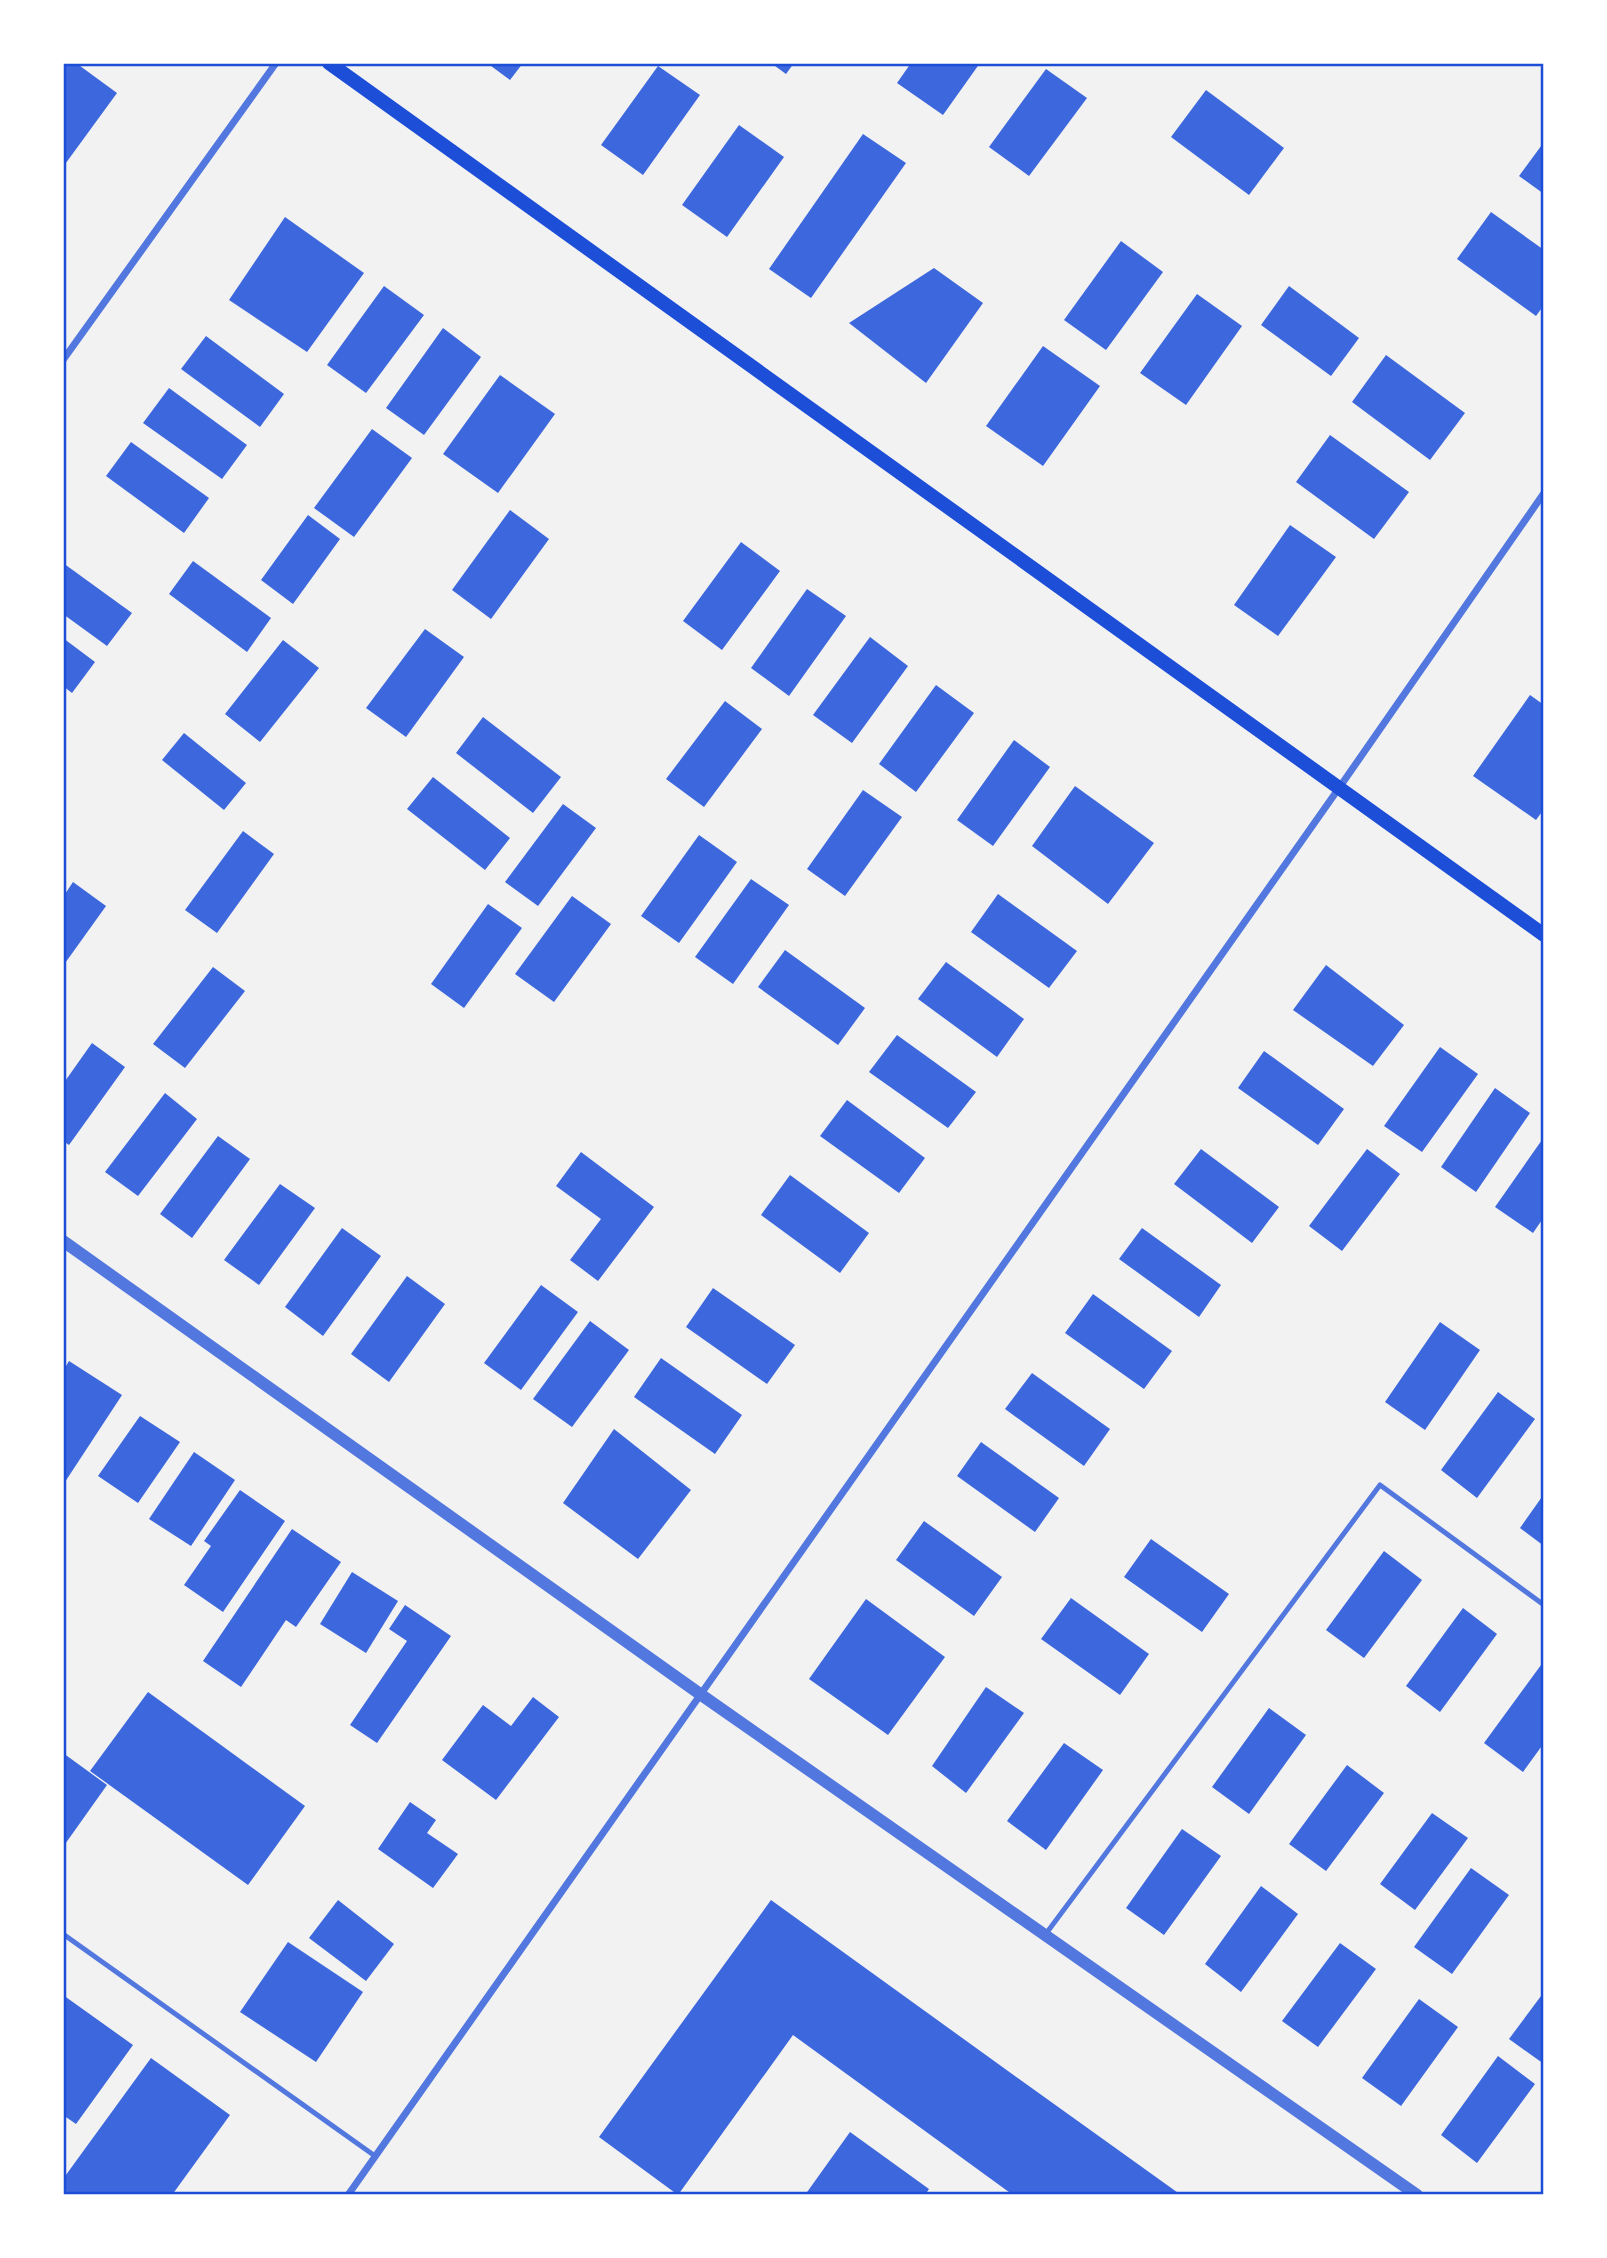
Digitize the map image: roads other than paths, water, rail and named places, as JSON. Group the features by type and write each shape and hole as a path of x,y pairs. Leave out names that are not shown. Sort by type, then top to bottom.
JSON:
{"main road":[{"path":"329,63 1544,935"}],"street":[{"path":"63,360 276,63"},
{"path":"348,2195 1544,493"},
{"path":"63,1241 700,1694 1417,2195"}],"lane":[{"path":"1045,1935 1380,1485 1544,1605"},
{"path":"63,1934 375,2156"}]}
